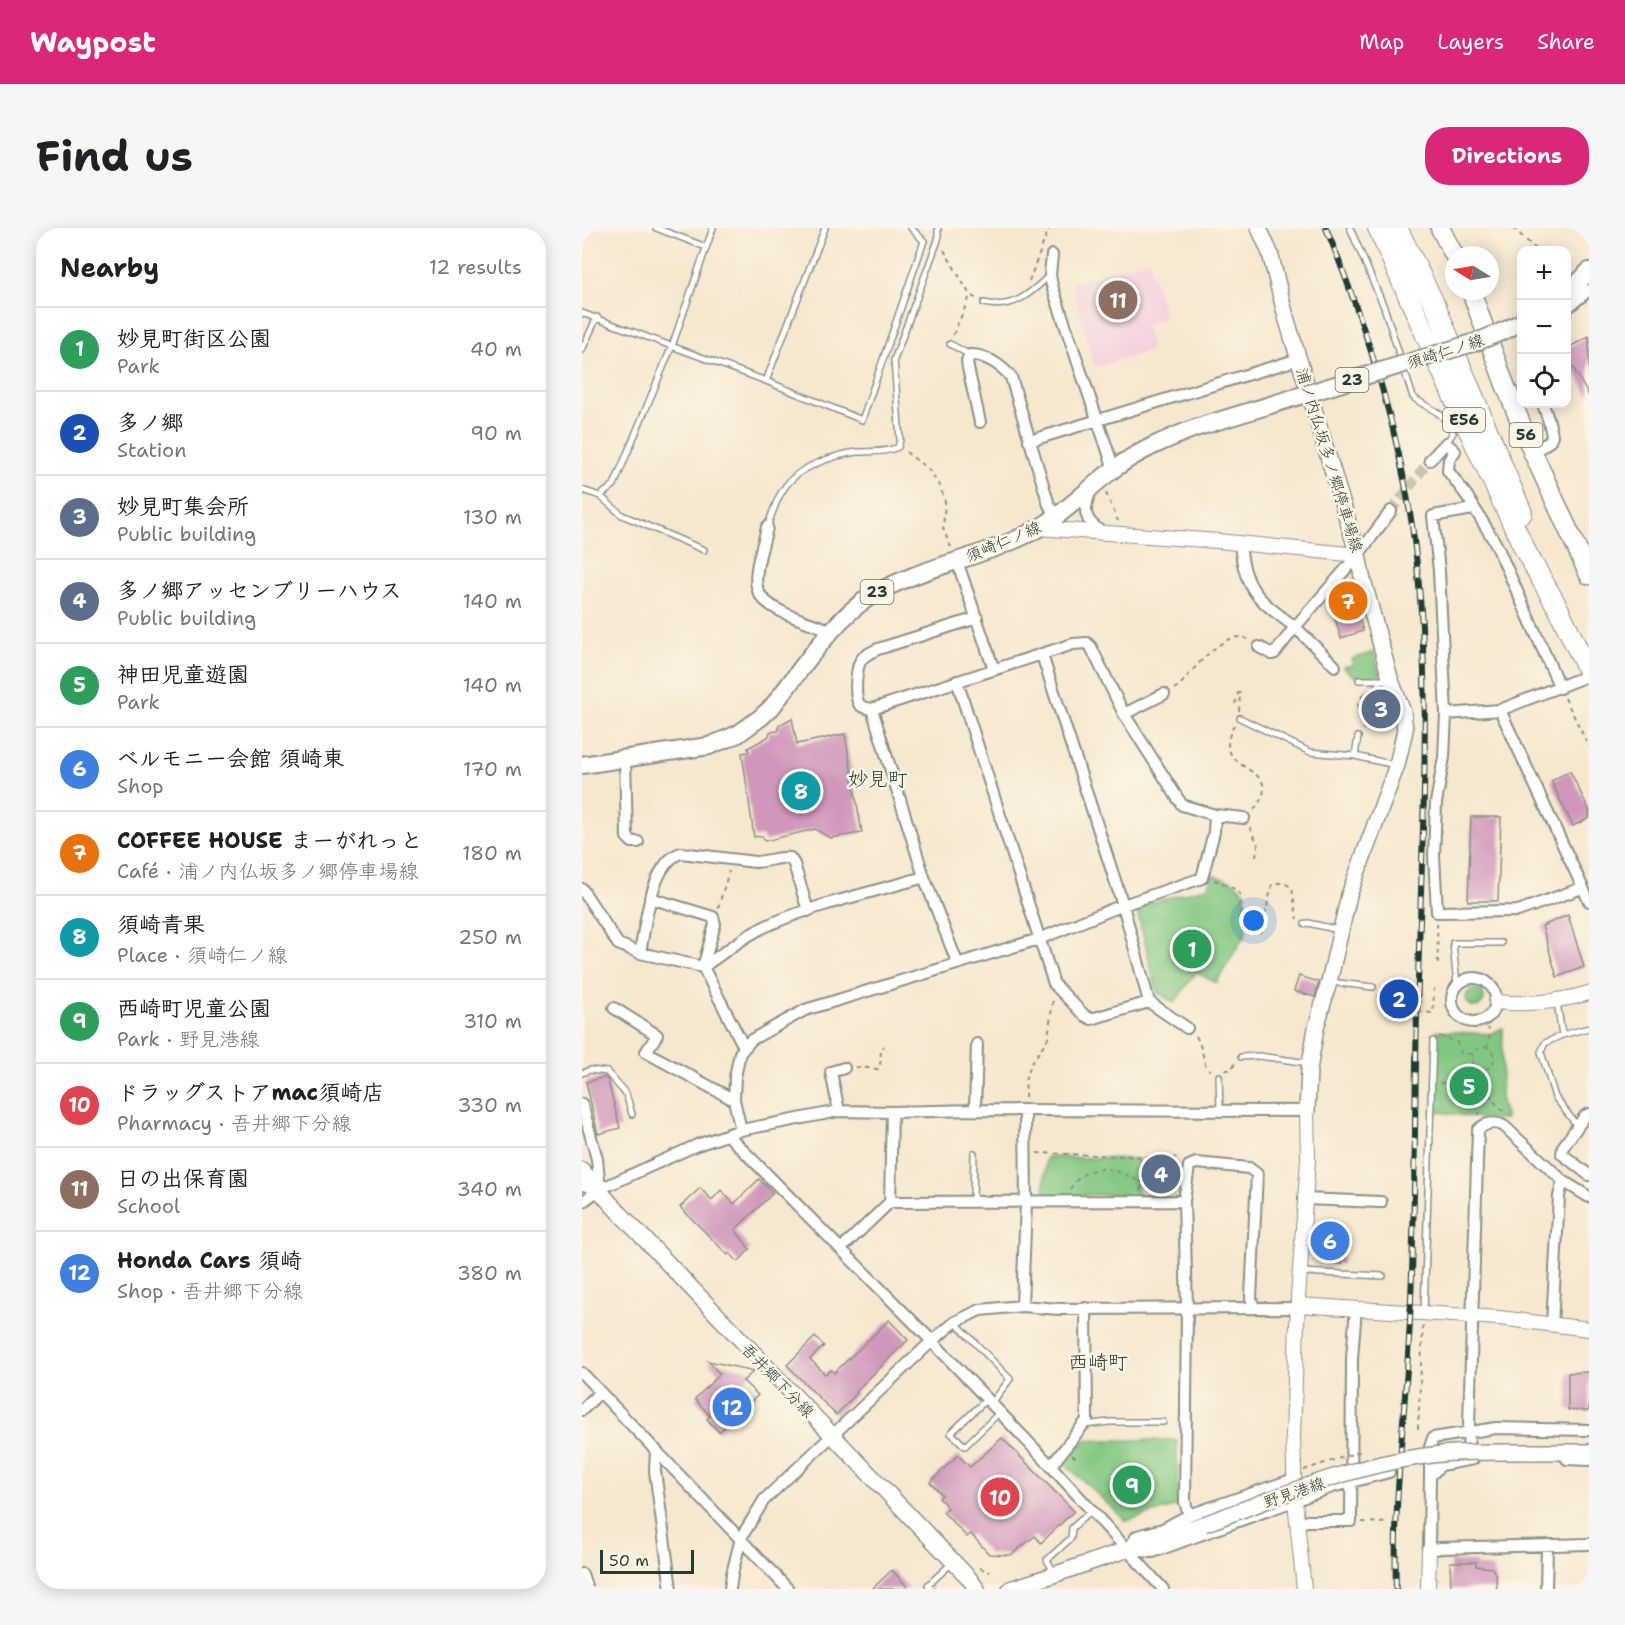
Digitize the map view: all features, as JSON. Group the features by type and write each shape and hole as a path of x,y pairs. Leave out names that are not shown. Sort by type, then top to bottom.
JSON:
{"highway":[{"name":"E56","path":"1378,228 1527,554 1558,608"},
{"name":"E56","path":"1397,228 1435,305 1494,442 1558,608 1589,674"},
{"path":"1440,228 1449,246"},
{"name":"56","path":"1474,300 1533,453 1589,575"}],"main road":[{"name":"浦ノ内仏坂多ノ郷停車場線","path":"1259,228 1270,253 1286,316 1358,555 1386,679 1403,712 1405,729 1397,765 1349,895 1316,1028 1310,1063 1307,1111"},
{"path":"1571,289 1589,271"},
{"name":"須崎仁ノ線","path":"582,765 709,746 738,734 771,708 832,631 868,598 887,587 1007,543 1038,528 1098,487 1114,469 1165,440 1195,428 1479,341 1515,325"},
{"name":"吾井郷下分線","path":"582,1170 611,1204 977,1589"},
{"name":"野見港線","path":"1010,1589 1347,1474 1394,1462 1448,1454 1589,1452"}],"street":[{"path":"1052,255 1050,274 1096,420 1114,469"},
{"path":"1571,305 1589,290"},
{"path":"980,422 968,368 967,361 970,355 977,355 990,361 1005,370 1011,377 1049,505 1057,517"},
{"path":"1029,441 1299,359"},
{"path":"1533,453 1550,441 1552,435 1544,408"},
{"path":"1430,460 1446,443 1455,451 1449,460 1448,471 1467,496 1496,544 1560,688"},
{"path":"1098,487 1085,505 1092,525 1102,532"},
{"path":"1473,509 1433,516 1439,571 1446,714 1444,757 1436,803 1434,856 1437,912 1518,911 1582,888"},
{"path":"1258,647 1272,654 1275,653 1358,555 1391,511"},
{"path":"767,527 756,586 761,599 786,613 832,631"},
{"path":"1038,528 1240,543 1358,555"},
{"path":"1240,543 1250,587 1262,602 1295,627 1335,666"},
{"path":"957,561 994,670"},
{"path":"977,618 878,649 866,655 861,660 856,673 860,705 872,709 1073,644 1087,643 1092,647 1124,714 1182,806 1208,811 1215,815 1244,818"},
{"path":"1042,655 1123,905 1149,1002 1187,1028"},
{"path":"1446,714 1500,710 1560,688 1589,674"},
{"path":"957,681 1054,984 1084,1015 1091,1019 1149,1002"},
{"path":"1124,714 1164,694"},
{"path":"872,709 924,878 957,962"},
{"path":"1500,710 1589,901"},
{"path":"625,758 627,837 632,842 638,842"},
{"path":"741,1130 734,1100 735,1077 741,1053 751,1040 805,1010 1039,939 1123,905 1202,878 1214,832 1215,815"},
{"path":"640,953 650,898 667,862 674,855 766,862 783,857 790,858 794,864 808,911"},
{"path":"582,889 614,940 625,948 703,967 751,934 772,923 924,878"},
{"path":"650,898 713,917 715,924 703,967 744,1047"},
{"path":"1469,978 1483,980 1493,988 1496,1002 1494,1009 1484,1020 1469,1022 1457,1014 1453,1007 1452,1000 1457,986 1469,978"},
{"path":"1496,1002 1515,1004 1557,1000 1589,993"},
{"path":"614,1008 657,1035 646,1052 734,1100"},
{"path":"975,1110 977,1044"},
{"path":"839,1111 831,1072 844,1068"},
{"path":"582,1104 597,1159 600,1189"},
{"path":"582,1202 600,1189 697,1145 741,1130 839,1111 1307,1111 1308,1160 1298,1306 1293,1436 1299,1475 1295,1502 1304,1589"},
{"path":"1022,1306 1026,1203 1025,1111"},
{"path":"890,1202 892,1112"},
{"path":"1589,1114 1584,1116 1563,1147 1562,1154 1589,1175"},
{"path":"1468,1459 1478,1130 1484,1124 1490,1123 1504,1126 1563,1181 1589,1197"},
{"path":"728,1135 932,1341 1092,1510 1163,1589"},
{"path":"1189,1515 1186,1508 1185,1491 1187,1308 1184,1201 1189,1166 1196,1162 1249,1168 1257,1174 1251,1298 1254,1308"},
{"path":"1552,1325 1559,1196 1563,1181"},
{"path":"582,1185 600,1189"},
{"path":"1304,1199 1381,1202"},
{"path":"841,1249 890,1202 1184,1201"},
{"path":"730,1589 741,1538 764,1500 932,1341 955,1322 980,1310 1022,1306 1254,1308 1298,1306 1356,1308 1424,1317 1473,1317 1589,1329"},
{"path":"1051,1466 1084,1425 1088,1410 1086,1308"},
{"path":"1297,1524 1307,1521 1351,1521 1352,1359 1356,1308"},
{"path":"582,1373 788,1589"},
{"path":"582,1410 600,1392"},
{"path":"1428,1589 1430,1447 1433,1438 1496,1428 1589,1430"},
{"path":"656,1450 655,1470 671,1589"},
{"path":"1430,1476 1442,1465 1468,1459 1589,1460"},
{"path":"1128,1550 1153,1552 1351,1481 1389,1472"},
{"path":"1128,1550 1137,1536 1163,1529 1189,1515 1299,1475"},
{"path":"1429,1550 1589,1544"},
{"path":"1546,1589 1547,1546"},
{"path":"582,1574 587,1589"}],"lane":[{"path":"656,228 706,248"},
{"path":"600,496 614,485 672,345 713,228"},
{"path":"766,381 825,228"},
{"path":"582,313 672,345 862,420 924,241 911,228"},
{"path":"767,527 776,504 790,480 812,465 854,453 892,450 898,447 900,440 894,360 938,240 938,228"},
{"path":"1350,228 1384,307 1413,397 1423,406 1440,413 1446,421 1453,433 1446,443"},
{"path":"984,303 1000,306 1009,304 1024,296 1050,274"},
{"path":"582,350 597,317"},
{"path":"950,344 970,355"},
{"path":"582,489 600,496 622,515 704,550"},
{"path":"1359,680 1386,679"},
{"path":"1365,697 1374,692 1386,679"},
{"path":"1240,718 1310,752 1355,756 1397,765"},
{"path":"1355,756 1358,737"},
{"path":"1305,924 1308,922 1341,931"},
{"path":"1457,986 1453,944 1501,943"},
{"path":"1329,982 1373,987"},
{"path":"1557,1000 1562,1035"},
{"path":"1578,1127 1555,1096 1541,1052 1545,1043 1562,1035 1589,1028"},
{"path":"1424,1317 1435,1038"},
{"path":"1241,1057 1258,1056 1310,1063"},
{"path":"582,1073 590,1070 607,1072 626,1094 632,1114"},
{"path":"1218,1073 1220,1110"},
{"path":"973,1201 974,1153"},
{"path":"1300,1272 1383,1276"},
{"path":"955,1322 1010,1379 989,1401 951,1433 965,1446 999,1412"},
{"path":"1084,1425 1109,1422 1163,1422"},
{"path":"1056,1575 1047,1560 1071,1538 1072,1528 1092,1510"},
{"path":"932,1589 928,1586 953,1562"}],"path":[{"path":"1026,286 1049,228"},
{"path":"1513,228 1533,246"},
{"path":"938,240 970,295 984,303"},
{"path":"950,344 970,295"},
{"path":"898,447 928,469 940,486 945,502 943,528 950,546 961,543"},
{"path":"1098,487 1121,526"},
{"path":"1164,694 1180,685 1210,652 1233,637 1244,636 1258,647"},
{"path":"1560,688 1589,747"},
{"path":"1235,704 1238,693 1240,693 1238,718 1240,718 1232,728 1229,741 1232,758 1239,765 1256,773 1265,786 1261,802 1244,818 1258,845 1255,861"},
{"path":"1358,737 1365,725 1356,695 1361,693 1365,697"},
{"path":"715,924 732,860"},
{"path":"1202,878 1216,880 1236,890 1240,894 1243,927 1261,932 1272,885 1287,884 1292,888 1297,921 1305,924"},
{"path":"1437,912 1438,965"},
{"path":"1025,1111 1026,1076 1032,1061 1048,1038 1054,984"},
{"path":"1373,987 1383,1006 1394,1011 1433,1013 1434,988"},
{"path":"1187,1028 1199,1041 1207,1069 1218,1073 1233,1068 1235,1061 1241,1057"},
{"path":"1487,1048 1490,1034 1488,1028"},
{"path":"1435,1038 1457,1042 1461,1053 1473,1054"},
{"path":"844,1068 878,1069 881,1050 884,1047"},
{"path":"1478,1048 1487,1048 1493,1054 1493,1061 1489,1067 1482,1068 1474,1064 1473,1054 1478,1048"},
{"path":"1440,1092 1440,1084 1474,1064"},
{"path":"1482,1068 1484,1083 1493,1102 1506,1114"},
{"path":"1451,1078 1462,1099 1474,1105 1479,1112 1479,1118"},
{"path":"1025,1153 1142,1155 1184,1158 1196,1162"},
{"path":"1141,1195 1142,1155"},
{"path":"1066,1201 1072,1186 1088,1172 1098,1169 1116,1170 1140,1182"},
{"path":"1418,1429 1424,1317"},
{"path":"1299,1475 1361,1451"},
{"path":"1351,1521 1389,1523"},
{"path":"977,1567 990,1572"}],"shaded area":[{"path":"1149,260 1165,318 1145,324 1152,350 1095,367 1071,283"}],"green space":[{"path":"1374,652 1381,678 1355,677 1343,667 1353,665 1352,659"},
{"path":"1212,875 1235,883 1245,893 1246,933 1216,983 1196,972 1174,1003 1157,992 1136,907 1208,887"},
{"path":"1475,989 1481,992 1484,998 1481,1004 1475,1007 1469,1004 1466,998 1469,992"},
{"path":"1503,1028 1501,1102 1506,1119 1479,1118 1435,1111 1437,1031 1490,1034"},
{"path":"1046,1157 1138,1159 1137,1195 1044,1195"},
{"path":"1085,1440 1177,1440 1178,1506 1126,1521 1064,1463"}],"building":[{"path":"1589,336 1589,396 1571,364 1571,346"},
{"path":"1351,592 1363,631 1341,638 1329,599"},
{"path":"792,718 797,744 845,734 862,833 830,838 815,829 765,841 762,836 754,837 742,753 749,752 748,748 768,737 770,732 778,731 779,725"},
{"path":"1570,771 1589,810 1589,818 1573,826 1551,781"},
{"path":"1471,817 1501,817 1498,901 1468,901"},
{"path":"1568,915 1584,967 1557,977 1542,926"},
{"path":"1299,976 1319,982 1315,997 1294,991"},
{"path":"605,1077 620,1128 598,1134 586,1082"},
{"path":"759,1179 773,1193 735,1230 750,1249 738,1262 730,1253 728,1255 680,1207 700,1188 712,1200 721,1190 734,1204"},
{"path":"1317,1225 1343,1226 1342,1264 1325,1263 1325,1257 1316,1257"},
{"path":"889,1320 908,1340 856,1391 857,1393 836,1415 787,1365 815,1337 824,1346 810,1359 825,1374 831,1370 834,1373"},
{"path":"708,1361 754,1371 743,1381 758,1395 719,1432 707,1419 710,1416 695,1399 720,1374"},
{"path":"1589,1372 1589,1411 1568,1410 1568,1373"},
{"path":"1002,1438 1074,1511 1041,1543 1035,1536 1011,1555 989,1554 971,1534 967,1537 943,1512 948,1508 939,1498 942,1495 930,1482 958,1455 970,1467"},
{"path":"1450,1562 1476,1562 1476,1566 1492,1568 1496,1576 1497,1589 1451,1589"},
{"path":"892,1570 909,1589 872,1589"}],"tunnel":[{"path":"1391,511 1430,460"}],"railway":[{"path":"1326,228 1368,342 1391,420 1414,540 1423,650 1425,760 1412,1278 1396,1522 1396,1589"}],"place":[{"name":"日の出保育園","path":"1118,300"},
{"name":"COFFEE HOUSE まーがれっと","path":"1348,601"},
{"name":"妙見町集会所","path":"1381,709"},
{"name":"須崎青果","path":"801,791"},
{"name":"妙見町街区公園","path":"1192,949"},
{"name":"多ノ郷","path":"1399,999"},
{"name":"神田児童遊園","path":"1469,1086"},
{"name":"多ノ郷アッセンブリーハウス","path":"1161,1174"},
{"name":"ベルモニー会館 須崎東","path":"1330,1241"},
{"name":"Honda Cars 須崎","path":"732,1407"},
{"name":"西崎町児童公園","path":"1132,1485"},
{"name":"ドラッグストアmac須崎店","path":"1000,1497"}],"district":[{"name":"妙見町","path":"878,779"},
{"name":"西崎町","path":"1098,1362"}]}
